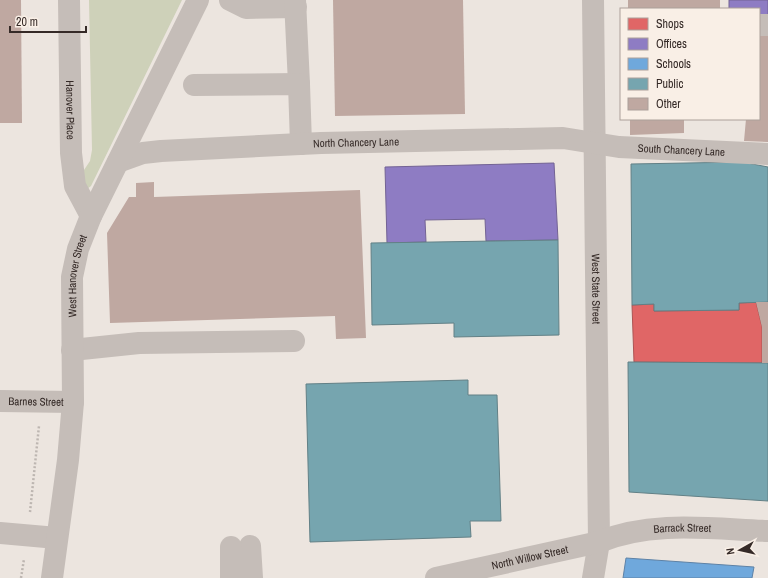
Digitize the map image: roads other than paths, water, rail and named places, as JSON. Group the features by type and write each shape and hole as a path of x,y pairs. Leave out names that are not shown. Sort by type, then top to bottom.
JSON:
{"street":[{"name":"Hanover Place","path":"69,0 72,161 75,186 91,216"},
{"name":"West Hanover Street","path":"52,578 68,460 73,402 72,277 78,249 91,216 198,0"},
{"path":"230,0 246,8 295,3 301,144"},
{"name":"West State Street","path":"593,0 599,542 593,578"},
{"path":"194,85 299,84"},
{"name":"North Chancery Lane","path":"118,162 143,153 161,151 301,144 563,138 595,142"},
{"name":"South Chancery Lane","path":"595,142 619,147 768,154"},
{"path":"72,350 140,343 294,341"},
{"name":"Barnes Street","path":"0,401 73,402"},
{"name":"Barrack Street","path":"599,542 617,535 652,528 768,531"},
{"path":"0,533 57,538"},
{"name":"North Willow Street","path":"436,578 599,542"},
{"path":"231,578 240,547 252,578"}]}
